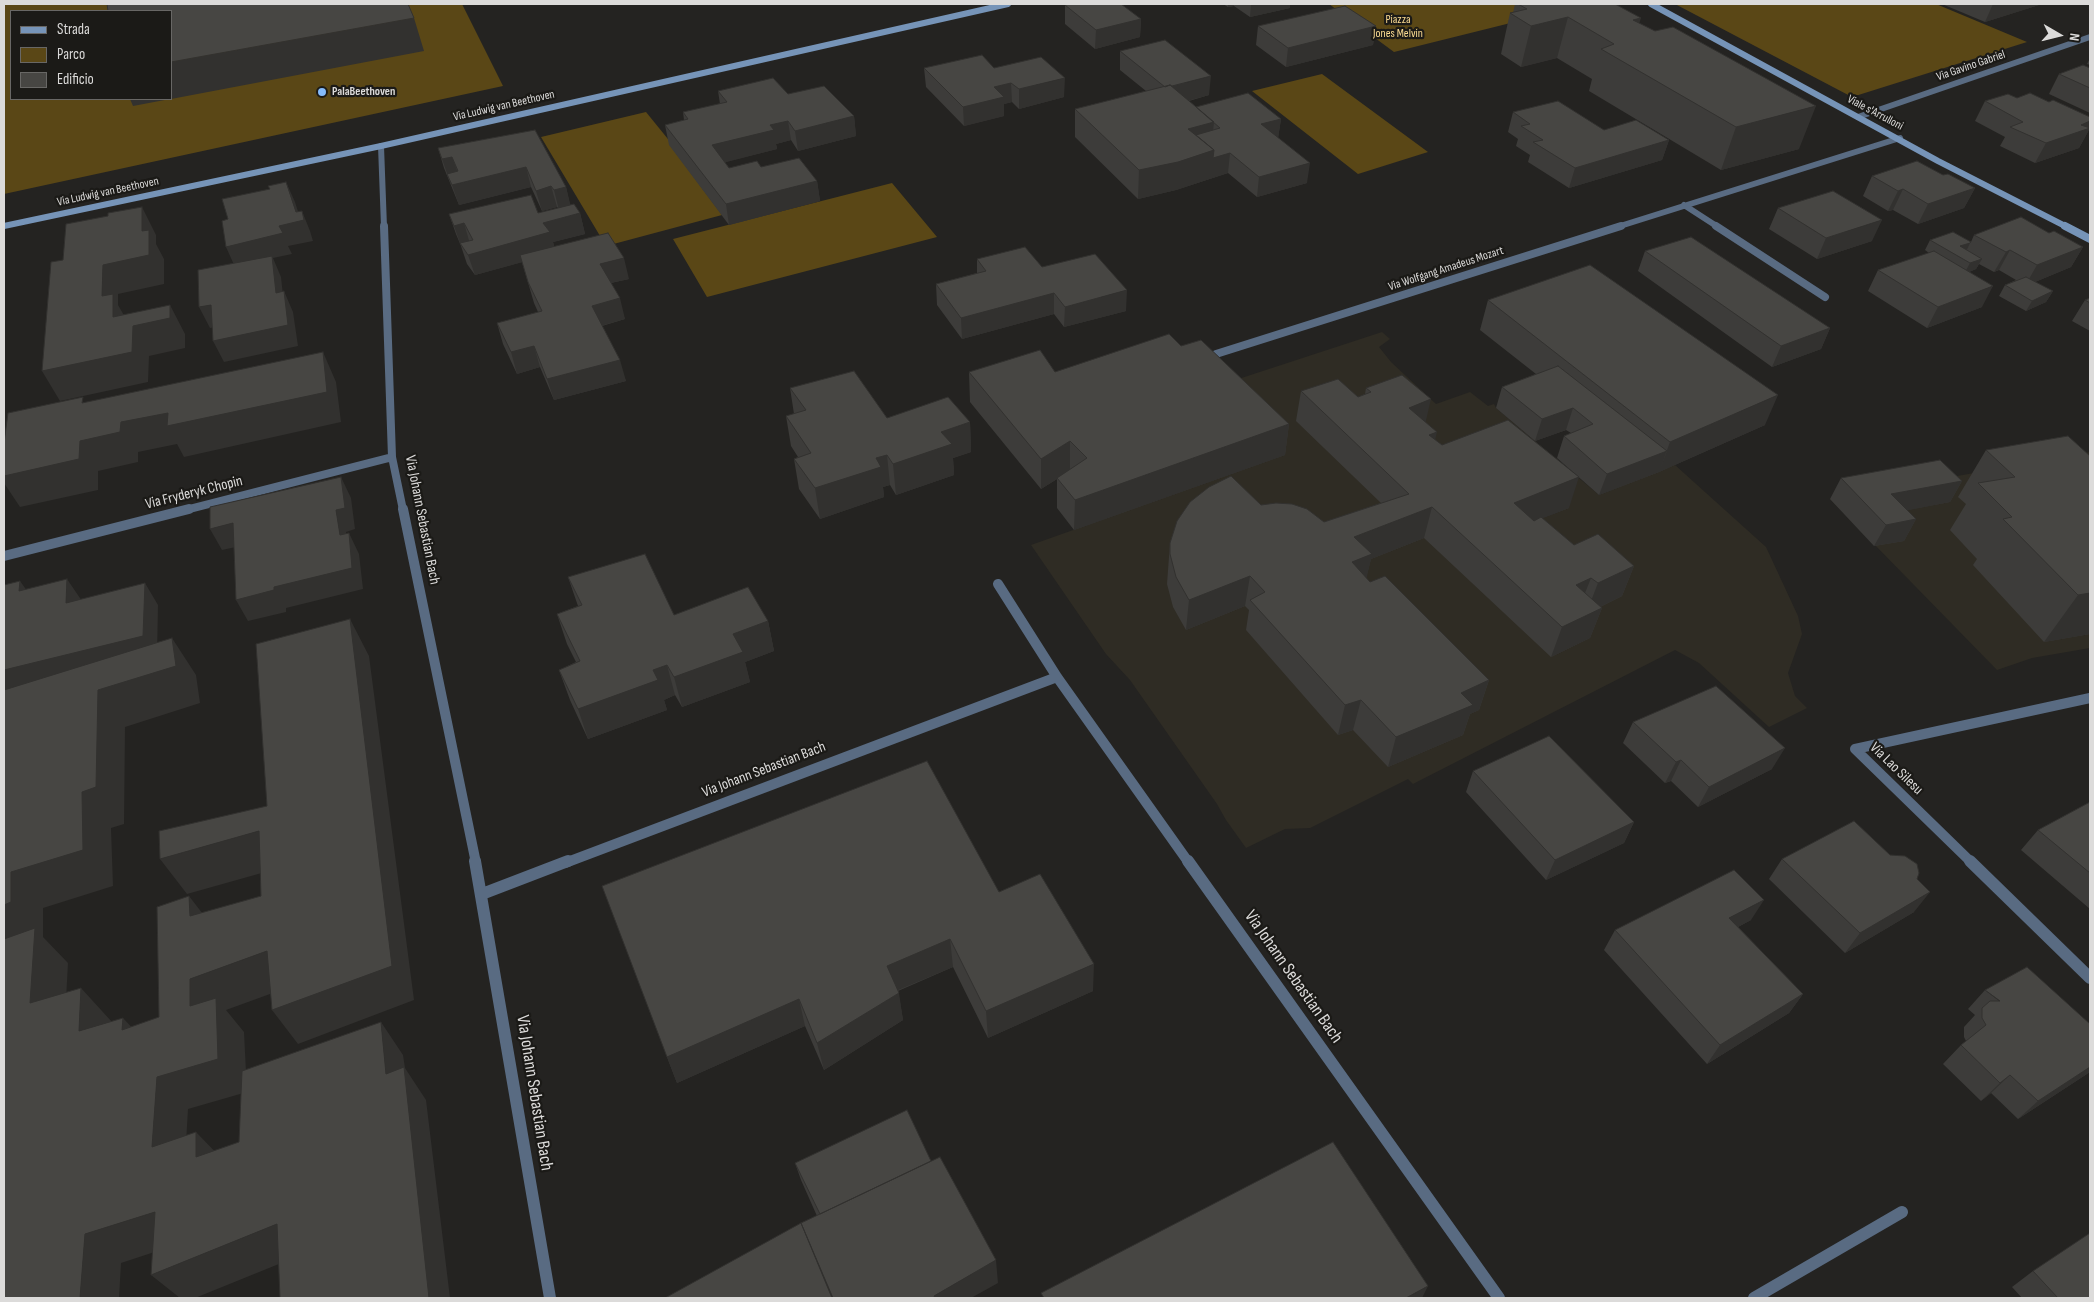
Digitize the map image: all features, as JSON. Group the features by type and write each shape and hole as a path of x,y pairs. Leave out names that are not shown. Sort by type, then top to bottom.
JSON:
{"street":[{"name":"Via Ludwig van Beethoven","path":"4,226 382,146 1008,4"},
{"name":"Viale s'Arrulloni","path":"1651,4 1900,138 1938,161 2090,239"},
{"name":"Via Gavino Gabriel","path":"1858,117 2090,37"},
{"name":"Via Wolfgang Amadeus Mozart","path":"1216,354 1900,138"},
{"name":"Via Johann Sebastian Bach","path":"382,146 392,457 482,894 550,1298"},
{"path":"1684,206 1825,297"},
{"name":"Via Fryderyk Chopin","path":"4,556 392,457"},
{"name":"Via Johann Sebastian Bach","path":"998,584 1057,677 1498,1298"},
{"name":"Via Johann Sebastian Bach","path":"482,894 1057,677"},
{"name":"Via Lao Silesu","path":"2090,698 1855,750 2090,978"},
{"path":"1754,1298 1902,1212"}],"shaded area":[{"path":"1382,332 1390,339 1379,347 1391,362 1436,404 1470,392 1488,406 1494,404 1496,408 1599,495 1675,465 1766,547 1798,616 1802,634 1788,673 1795,696 1807,708 1769,727 1699,663 1675,650 1413,784 1408,779 1310,828 1285,829 1246,848 1130,680 1106,654 1031,545 1284,455 1217,386"},
{"path":"2090,452 2090,648 2032,658 1997,670 1830,499"}],"green space":[{"name":"PalaBeethoven","path":"4,4 462,4 503,86 4,194"},
{"name":"Piazza Jones Melvin","path":"1329,4 1587,4 1394,52"},
{"path":"1675,4 1936,4 2027,42 1852,97"},
{"path":"1322,74 1428,152 1358,174 1252,91"},
{"path":"646,112 672,144 670,145 722,215 606,246 541,137"},
{"path":"892,183 937,237 707,297 673,239"}],"building":[{"path":"107,4 408,4 414,18 172,62 172,10 108,10"},
{"path":"1121,4 1141,19 1096,30 1065,5"},
{"path":"1518,4 1615,4 1641,18 1633,20 1655,31 1673,27 1816,106 1736,127 1601,49 1614,44 1568,17 1531,26 1510,13 1527,9"},
{"path":"1345,6 1376,26 1288,48 1258,26"},
{"path":"1165,40 1211,76 1165,87 1120,51"},
{"path":"982,55 994,68 1041,57 1065,78 1019,89 1011,83 994,87 1004,97 963,107 924,68"},
{"path":"2083,65 2090,68 2090,88 2059,74"},
{"path":"773,78 788,94 824,86 854,116 795,131 788,121 770,125 774,130 712,145 729,168 757,161 761,167 799,158 817,181 726,204 665,125 688,119 683,112 727,102 718,91"},
{"path":"1170,85 1214,122 1188,129 1214,150 1178,162 1139,170 1075,109"},
{"path":"1248,93 1281,119 1261,124 1310,163 1259,177 1230,153 1213,158 1214,150 1196,135 1220,128 1196,107"},
{"path":"2030,93 2049,102 2053,100 2090,117 2090,121 2081,125 2090,128 2046,143 2010,127 2023,122 1985,101 2008,94 2017,98"},
{"path":"1558,101 1604,130 1636,120 1669,140 1575,168 1533,142 1543,140 1521,126 1530,124 1513,112"},
{"path":"535,130 566,187 554,190 551,186 536,191 526,167 452,185 447,174 458,171 452,157 442,159 438,148"},
{"path":"1917,161 1943,175 1948,174 1975,188 1928,204 1903,189 1898,191 1872,176"},
{"path":"286,182 296,212 302,211 304,220 279,226 283,233 226,247 222,221 228,219 222,199 270,189 268,186"},
{"path":"1833,191 1882,220 1826,238 1778,208"},
{"path":"531,195 538,213 574,204 580,213 543,223 550,232 468,255 460,243 473,240 464,223 454,226 449,214"},
{"path":"142,207 142,231 149,230 149,255 103,265 102,296 113,294 113,317 170,305 170,318 133,326 132,352 42,371 51,262 63,260 66,224 108,216 108,213"},
{"path":"2021,217 2049,233 2054,231 2083,247 2037,265 2010,250 2006,252 1974,235"},
{"path":"1953,232 1971,242 1960,246 1982,259 1970,263 1930,240"},
{"path":"608,233 624,258 600,264 620,298 592,306 620,360 547,379 534,346 511,352 497,323 542,311 528,282 520,255"},
{"path":"1691,237 1830,328 1781,346 1645,251"},
{"path":"1025,247 1042,267 1095,254 1127,290 1065,307 1054,293 961,318 936,284 986,271 977,259"},
{"path":"1934,251 1993,286 1938,307 1878,270"},
{"path":"272,256 276,293 284,291 288,325 213,341 211,305 199,307 198,270"},
{"path":"1590,265 1778,395 1670,442 1488,300"},
{"path":"2026,277 2053,291 2032,301 2005,285"},
{"path":"1169,334 1181,346 1201,340 1289,424 1075,500 1057,478 1087,458 1070,441 1041,459 969,372 1040,350 1055,372"},
{"path":"323,352 327,392 167,426 168,413 121,422 120,432 80,441 79,459 4,476 4,443 8,413 83,397 82,403"},
{"path":"1558,366 1667,451 1607,474 1564,436 1593,424 1573,408 1542,419 1502,387"},
{"path":"854,371 887,418 948,397 970,422 941,432 952,444 893,464 887,455 876,458 881,467 815,488 794,459 811,453 786,416 806,410 790,388"},
{"path":"1402,375 1431,399 1409,408 1437,432 1429,435 1442,445 1508,420 1579,477 1514,503 1534,521 1541,517 1574,545 1598,534 1634,566 1598,583 1591,578 1576,585 1602,608 1562,627 1432,507 1354,537 1372,554 1352,562 1370,582 1385,576 1489,680 1461,693 1473,705 1396,737 1361,700 1345,705 1250,600 1265,592 1250,576 1189,600 1176,577 1170,554 1170,543 1177,521 1190,502 1209,487 1231,476 1261,505 1276,503 1292,504 1307,509 1324,522 1409,494 1301,391 1338,379 1358,397 1371,392 1366,388"},
{"path":"2068,436 2090,456 2090,593 2078,595 2003,519 2012,517 1978,483 2015,477 1986,450"},
{"path":"1940,460 1962,481 1891,494 1916,519 1886,525 1841,478"},
{"path":"341,477 345,508 336,510 340,535 349,533 352,568 274,587 274,590 236,600 233,523 210,529 210,507"},
{"path":"645,554 674,615 748,587 768,621 733,634 743,652 674,677 667,665 653,670 658,680 578,709 559,670 580,661 557,614 582,605 568,577"},
{"path":"67,579 66,603 145,583 143,636 4,670 4,585 20,581 19,591"},
{"path":"350,619 392,966 272,1010 267,951 190,979 190,1006 216,998 218,1059 157,1077 152,1147 196,1132 196,1157 239,1142 242,1071 381,1022 386,1074 404,1067 429,1298 280,1298 277,1224 151,1275 155,1212 85,1234 80,1298 4,1298 4,939 35,928 30,1003 81,988 79,1031 123,1018 122,1030 159,1017 157,907 189,896 190,916 261,896 259,831 160,859 159,831 267,806 256,644"},
{"path":"172,638 176,666 98,690 96,787 82,792 83,850 11,872 11,902 4,905 4,690"},
{"path":"1716,686 1785,748 1709,787 1681,760 1676,762 1633,722"},
{"path":"1549,736 1634,822 1555,860 1473,771"},
{"path":"927,761 999,892 1040,874 1094,964 986,1011 950,939 887,966 899,993 817,1043 799,999 667,1057 602,886"},
{"path":"2090,802 2090,873 2038,830"},
{"path":"1854,821 1890,855 1905,856 1917,864 1919,873 1917,879 1930,892 1860,933 1782,859"},
{"path":"1734,870 1764,900 1729,918 1803,994 1720,1045 1615,930"},
{"path":"2027,967 2090,1024 2090,1067 2038,1101 2010,1075 2000,1083 1961,1045 1986,1025 1982,1018 1982,1008 1990,1001 2000,1001 1985,990"},
{"path":"907,1110 931,1161 820,1214 795,1163"},
{"path":"1333,1142 1428,1286 1406,1298 1044,1298 1041,1293"},
{"path":"940,1157 996,1260 934,1296 935,1298 833,1298 801,1223"},
{"path":"801,1223 832,1298 665,1298"},
{"path":"2090,1233 2090,1298 2058,1298 2033,1271"}],"place":[{"name":"PalaBeethoven","path":"322,92"}]}
